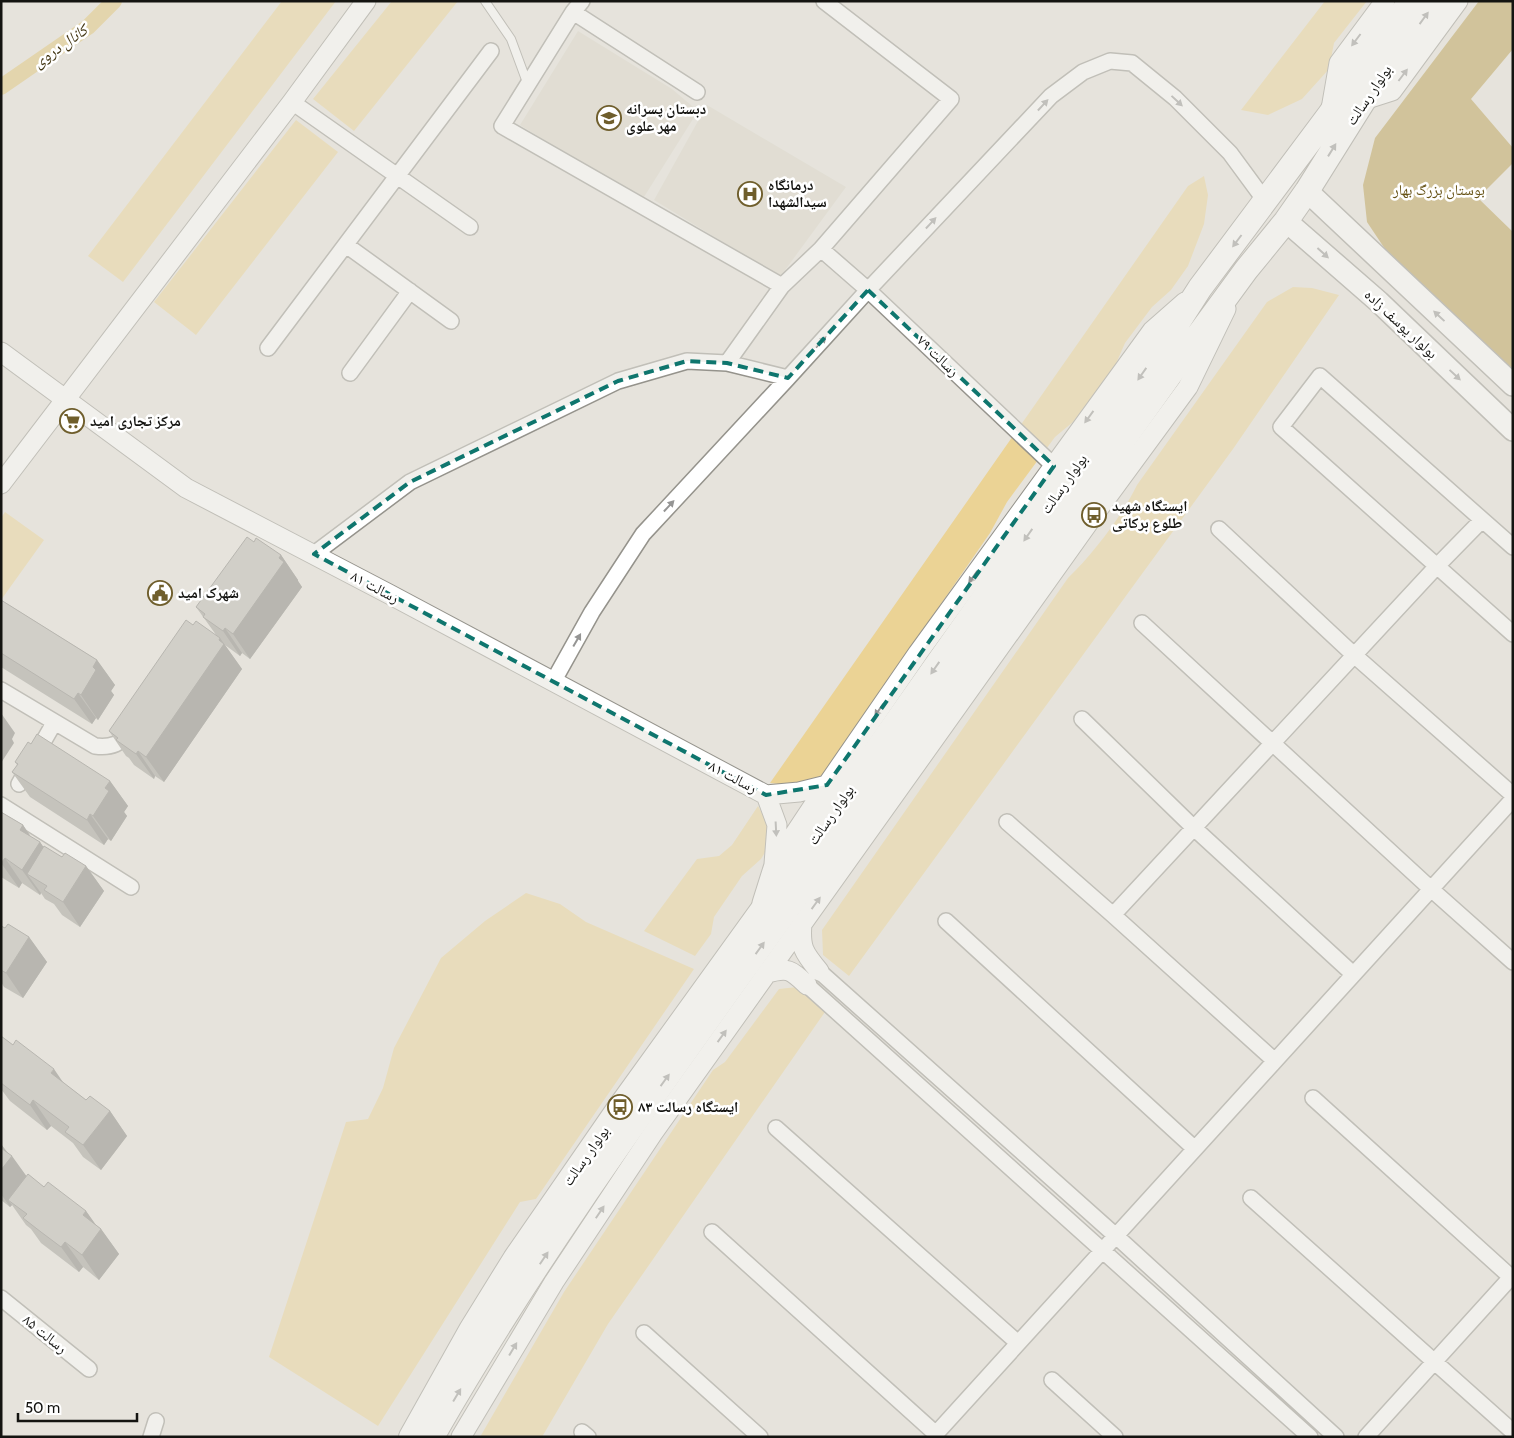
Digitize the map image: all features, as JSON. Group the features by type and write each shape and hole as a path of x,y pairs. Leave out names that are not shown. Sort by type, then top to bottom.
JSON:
{"main road":[{"name":"بولوار رسالت","path":"411,1437 471,1330 515,1259 620,1107 1164,344 1200,288 1266,202 1330,114 1356,74 1411,1"},
{"name":"بولوار رسالت","path":"432,1437 524,1287 636,1121 1246,270 1286,221 1364,100 1436,1"},
{"path":"1286,173 1513,385"},
{"path":"1266,202 1286,221"},
{"name":"بولوار یوسف زاده","path":"1286,221 1379,302 1513,430"}],"street":[{"path":"1,484 292,102 366,1"},
{"path":"726,363 782,286 821,249 951,99 824,1"},
{"path":"1330,114 1339,64 1385,1"},
{"path":"1364,100 1392,91 1458,1"},
{"path":"697,92 578,7 502,126 782,286"},
{"path":"268,348 491,51"},
{"path":"553,682 592,612 643,534 1050,96 1083,72 1110,61 1132,64 1175,98 1230,153 1266,202"},
{"path":"292,102 470,227"},
{"path":"346,245 451,321"},
{"name":"رسالت ۷۹","path":"821,249 868,290 1054,466"},
{"path":"462,1437 559,1274 653,1133 1188,387 1246,270"},
{"path":"774,864 918,653 1152,331 1200,288"},
{"path":"350,373 410,291"},
{"name":"رسالت ۸۱","path":"1,352 186,488 266,539 314,554 766,795"},
{"path":"314,554 410,482 618,381 686,361 726,363 788,378"},
{"path":"1513,547 1320,376 1281,427 1513,634"},
{"path":"1113,915 1482,520"},
{"path":"1219,529 1354,655 1513,795"},
{"path":"1142,623 1513,962"},
{"path":"1,690 95,746 118,745 138,720"},
{"path":"1082,720 1194,828 1353,974"},
{"path":"19,784 54,723"},
{"path":"759,914 774,864 777,825 766,795 800,792 827,785"},
{"path":"712,1232 935,1435 1513,798"},
{"path":"1,804 131,887"},
{"path":"1007,822 1275,1061"},
{"path":"946,921 1195,1149"},
{"path":"802,923 800,942 809,959 813,978 1102,1251 1310,1437"},
{"path":"767,973 782,969 813,978 1116,1236 1336,1437"},
{"path":"1313,1098 1512,1278 1366,1437"},
{"path":"776,1128 1018,1343"},
{"path":"1251,1198 1513,1432"},
{"name":"رسالت ۸۵","path":"1,1298 89,1369"},
{"path":"644,1333 760,1437"},
{"path":"1052,1380 1116,1437"},
{"path":"150,1437 156,1421"}],"lane":[{"path":"485,1 511,39 528,84"}],"highlighted area":[{"path":"868,290 1054,466 827,785 766,795 314,554 410,482 618,381 687,361 727,363 788,378"}],"shaded area":[{"path":"282,1 336,1 123,282 88,256"},
{"path":"392,1 458,1 354,131 313,99"},
{"path":"1325,1 1367,1 1334,43 1329,69 1302,99 1268,115 1241,110"},
{"name":"دبستان پسرانه مهر علوی","path":"578,31 672,89 698,111 644,197 578,161 520,125"},
{"name":"درمانگاه سیدالشهدا","path":"707,105 846,187 780,277 654,200"},
{"path":"296,120 338,152 196,335 154,302"},
{"path":"1204,176 1208,195 1204,224 1188,266 1171,290 1152,307 1125,343 1115,366 1073,422 1055,437 1007,502 990,533 822,776 797,786 770,783 1188,186"},
{"path":"1293,287 1312,288 1339,295 1233,449 849,976 823,955 822,930 1068,578 1097,546 1115,522 1137,485 1267,302"},
{"path":"5,512 44,540 1,600 1,518"},
{"path":"758,806 768,824 767,849 761,859 742,876 714,917 711,934 695,956 644,931 697,859 719,856 732,845"},
{"path":"526,893 560,904 586,922 694,969 536,1199 520,1202 378,1426 269,1357 346,1122 368,1119 383,1088 394,1048 441,958 485,921"},
{"path":"797,987 827,1009 608,1324 542,1437 480,1437 564,1292 713,1070 725,1062 779,989"}],"green space":[{"name":"بوستان بزرگ بهار","path":"1479,1 1513,1 1513,49 1471,99 1513,148 1513,163 1478,198 1513,232 1513,372 1391,258 1367,222 1363,185 1375,138"}],"building":[{"path":"247,537 254,542 256,538 281,555 279,558 284,562 233,634 225,628 223,631 203,617 205,614 196,607"},
{"path":"1,600 97,660 93,667 96,670 81,695 78,693 74,699 1,653"},
{"path":"186,620 193,625 196,621 220,638 219,640 224,644 146,757 138,751 136,754 116,740 118,738 109,731"},
{"path":"37,734 110,781 105,788 109,791 93,816 90,814 87,820 12,772 18,764 15,762 28,742 31,744"},
{"path":"1,812 23,825 20,830 40,842 22,870 5,858 1,863"},
{"path":"44,846 62,857 65,853 86,866 63,902 44,890 47,886 27,874"},
{"path":"8,924 29,937 6,973 1,970 1,926 5,928"},
{"path":"1,1036 13,1045 16,1040 54,1069 51,1073 86,1100 90,1096 110,1111 83,1145 65,1132 69,1127 33,1100 30,1105 1,1083"},
{"path":"1,1148 12,1156 1,1170"},
{"path":"28,1174 44,1187 48,1182 86,1211 83,1215 101,1229 82,1255 65,1242 61,1247 23,1218 27,1214 8,1200"}],"waterway":[{"name":"کانال دروی","path":"1,87 88,27 114,1"}],"place":[{"name":"دبستان پسرانه مهر علوی","path":"609,118"},
{"name":"درمانگاه سیدالشهدا","path":"750,194"},
{"name":"مرکز تجاری امید","path":"72,421"},
{"name":"ایستگاه شهید طلوع برکاتی","path":"1094,515"},
{"name":"شهرک امید","path":"160,593"},
{"name":"ایستگاه رسالت ۸۳","path":"620,1107"}]}
